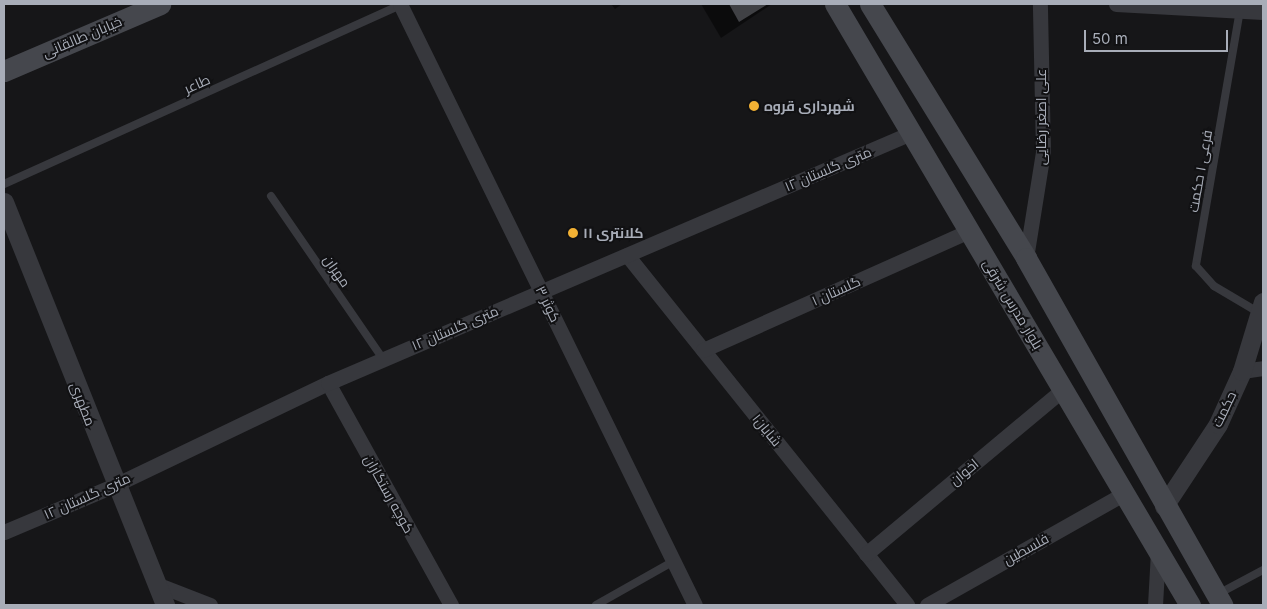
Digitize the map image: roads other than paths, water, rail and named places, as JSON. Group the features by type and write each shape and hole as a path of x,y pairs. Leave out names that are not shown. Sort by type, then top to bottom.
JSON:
{"main road":[{"name":"خیابان طالقانی","path":"4,71 160,4"},
{"name":"بلوار مدرس شرقی","path":"835,4 1190,605"},
{"path":"870,4 1026,258 1164,506 1219,600"}],"street":[{"name":"علی اصغر رضایی","path":"1026,258 1043,152 1040,4"},
{"path":"1116,4 1241,7 1263,12"},
{"name":"کوثر ۳","path":"400,5 695,605"},
{"name":"۱۲ متری گلستان","path":"4,532 115,485 328,383 911,133"},
{"name":"مطهری","path":"4,202 164,605"},
{"name":"گلستان ۱","path":"703,350 970,231"},
{"name":"شایان۱","path":"627,255 907,605"},
{"name":"حکمت","path":"1164,506 1218,424 1242,371 1261,307"},
{"path":"1242,371 1263,368"},
{"name":"کوچه رستگاران","path":"328,383 451,605"},
{"name":"اخوان","path":"866,554 1063,389"},
{"name":"فلسطین","path":"927,605 1124,494"},
{"path":"1155,605 1158,551"},
{"path":"156,584 210,605"}],"lane":[{"name":"طاعر","path":"4,184 400,5"},
{"name":"فرعی ۱ حکمت","path":"1241,7 1196,266 1214,286 1261,307"},
{"name":"مهران","path":"271,196 383,359"},
{"path":"596,605 674,561"},
{"path":"1219,600 1263,570"}],"place":[{"name":"شهرداری قروه","path":"754,106"},
{"name":"کلانتری ۱۱","path":"573,233"}]}
